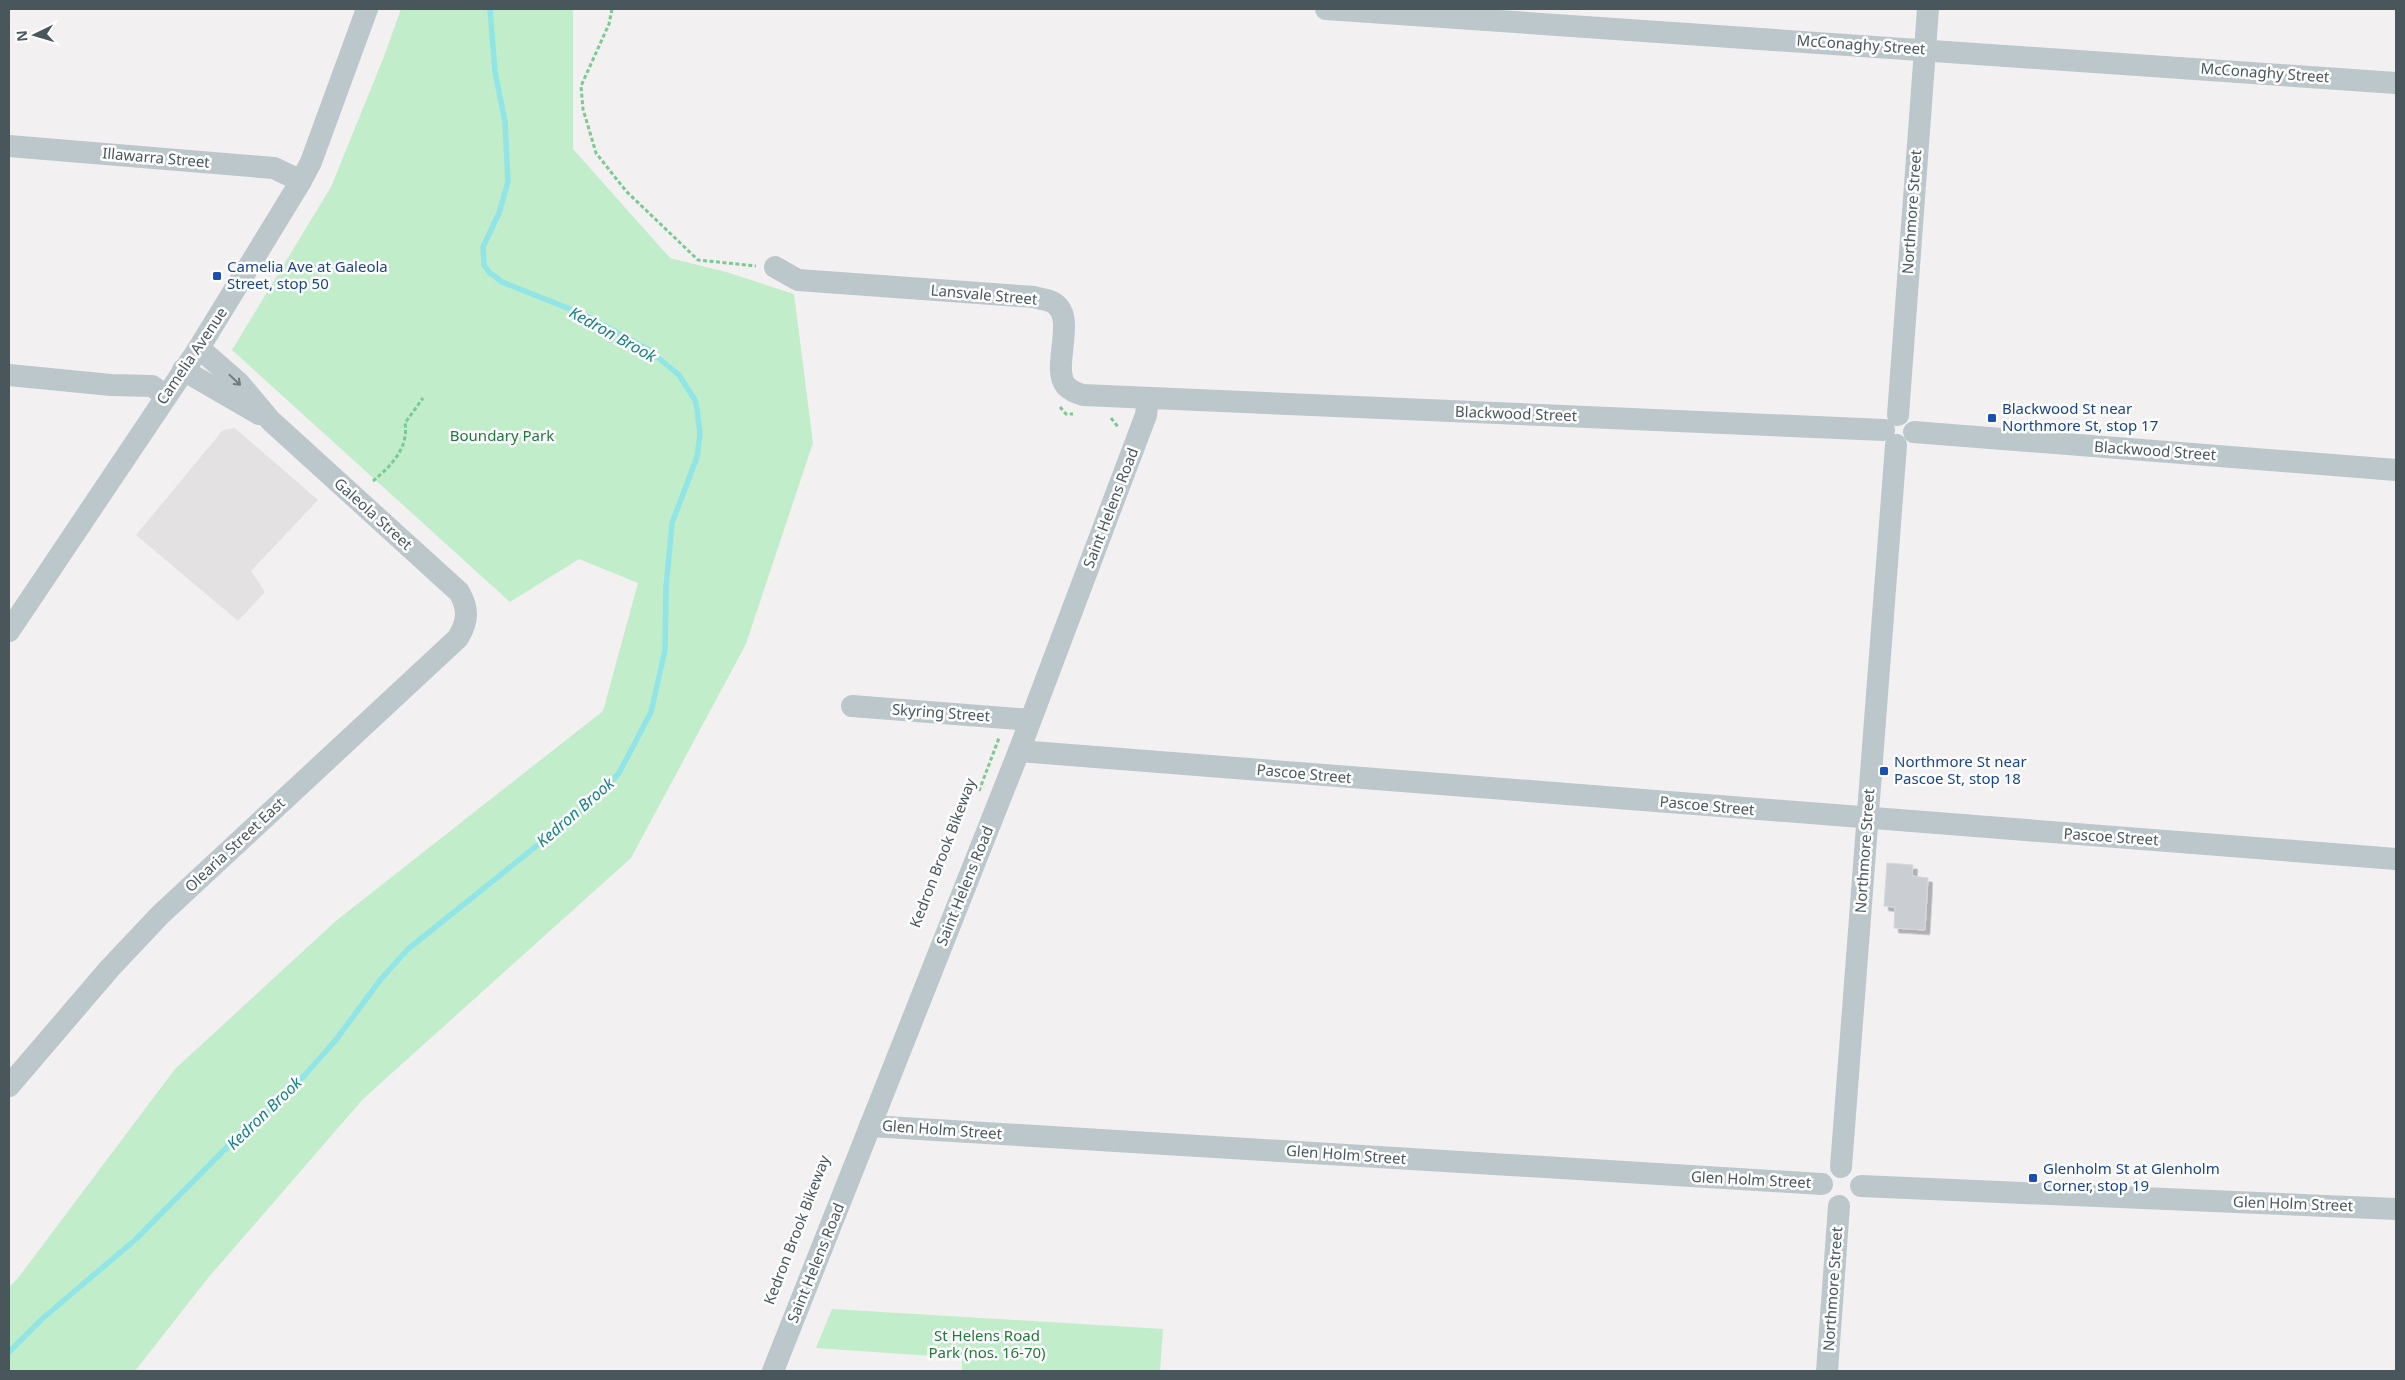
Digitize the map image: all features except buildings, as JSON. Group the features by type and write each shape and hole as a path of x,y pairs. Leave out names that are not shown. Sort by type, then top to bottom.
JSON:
{"street":[{"name":"Camelia Avenue","path":"9,631 199,348 301,182 311,162 366,9"},
{"name":"McConaghy Street","path":"1326,9 2396,82"},
{"name":"Northmore Street","path":"1841,1167 1868,818 1893,430 1928,9"},
{"name":"Illawarra Street","path":"9,146 274,168 301,182"},
{"name":"Lansvale Street","path":"775,267 798,280 1034,298 1053,302 1061,310 1064,319 1062,374 1064,384"},
{"name":"Galeola Street","path":"199,348 239,383 270,421 459,592 464,601 467,614"},
{"name":"Galeola Street","path":"183,370 270,421"},
{"path":"9,375 111,386 152,386 166,396"},
{"path":"1064,384 1072,392 1082,395 1148,398"},
{"name":"Blackwood Street","path":"1148,398 1893,430 1906,443 1914,432 2396,470"},
{"name":"Saint Helens Road","path":"773,1371 1019,751 1146,414 1148,398"},
{"name":"Olearia Street East","path":"11,1078 160,915 458,638 465,626 467,614"},
{"name":"Skyring Street","path":"852,706 1030,720"},
{"name":"Pascoe Street","path":"1019,751 2396,858"},
{"name":"Glen Holm Street","path":"870,1126 1822,1184"},
{"path":"1841,1167 1854,1172 1861,1186 1859,1195 1853,1202 1839,1206 1826,1198 1822,1184 1830,1171 1841,1167"},
{"name":"Glen Holm Street","path":"1861,1186 2396,1209"},
{"name":"Northmore Street","path":"1827,1371 1839,1206"}],"path":[{"path":"612,9 609,24 581,86 583,108 596,153 626,191 698,260 775,267"},
{"path":"1064,384 1061,402 1062,411 1075,414"},
{"path":"373,481 390,467 401,451 406,432 405,423 423,398"},
{"path":"1101,416 1116,420 1119,425 1120,435"},
{"name":"Kedron Brook Bikeway","path":"976,800 1007,717"}],"shaded area":[{"path":"235,428 318,500 251,571 265,592 238,621 136,535 223,430"}],"green space":[{"name":"Boundary Park","path":"401,9 573,9 573,149 670,258 726,272 794,294 813,443 746,644 631,858 363,1099 208,1278 135,1371 9,1371 9,1287 18,1278 175,1069 337,920 603,711 638,583 579,559 510,602 232,350 331,187 383,59"},
{"name":"St Helens Road Park (nos. 16-70)","path":"832,1309 1163,1329 1160,1371 962,1371 962,1358 816,1348"}],"waterway":[{"name":"Kedron Brook","path":"9,1352 43,1318 135,1240 236,1138 286,1096 335,1041 381,979 408,949 600,795 619,773 651,712 665,650 666,588 672,523 697,457 700,434 697,408 695,400 679,375 649,350 585,315 502,282 489,272 484,265 483,247 499,213 508,182 505,122 495,72 490,9"}],"place":[{"name":"Camelia Ave at Galeola Street, stop 50","path":"217,276"},
{"name":"Blackwood St near Northmore St, stop 17","path":"1992,418"},
{"name":"Northmore St near Pascoe St, stop 18","path":"1884,771"},
{"name":"Glenholm St at Glenholm Corner, stop 19","path":"2033,1178"}]}
